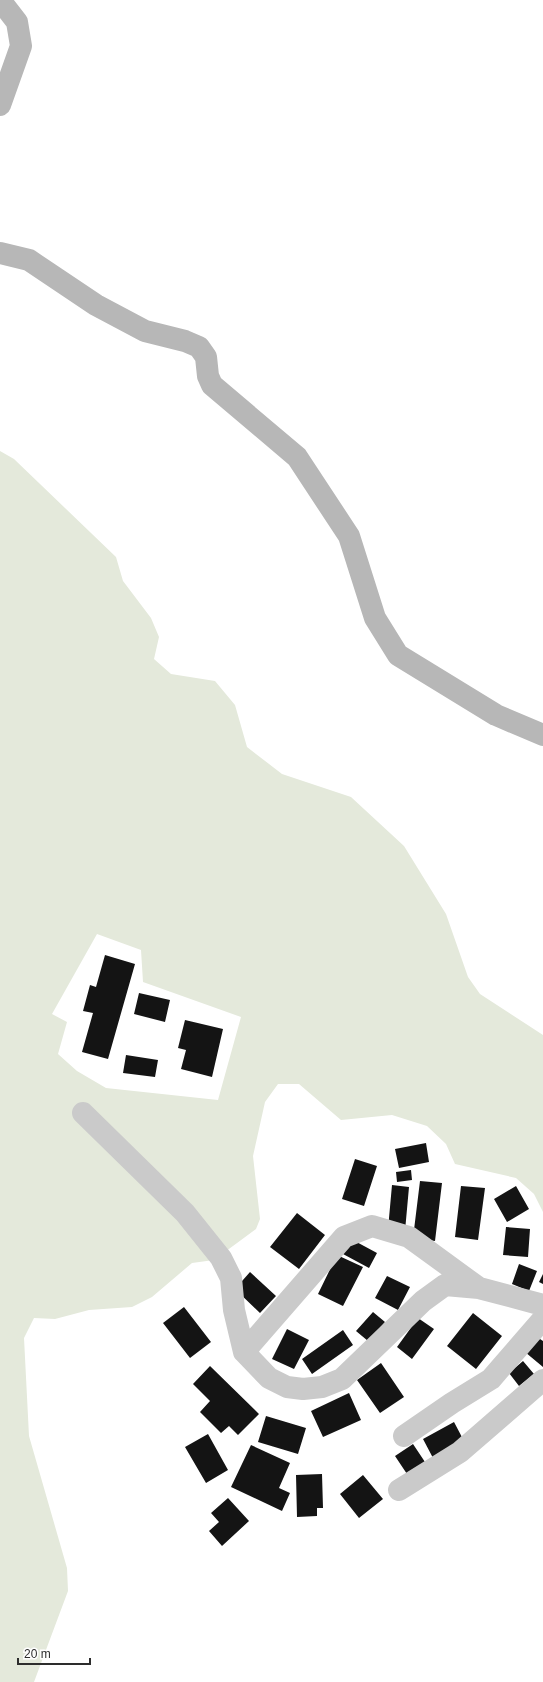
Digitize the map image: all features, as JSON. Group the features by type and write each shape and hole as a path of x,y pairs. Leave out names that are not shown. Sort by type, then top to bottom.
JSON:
{"street":[{"path":"0,0 17,22 21,46 0,105"},
{"path":"0,253 29,260 96,304 146,331 185,341 199,347 206,356 208,376 212,385 297,457 320,490 349,536 375,618 398,655 496,715 543,735"},
{"path":"83,1113 185,1213 221,1258 231,1278 234,1310 244,1352 269,1378 287,1387 303,1389 322,1387 342,1379 423,1301 445,1285 479,1288 543,1305"},
{"path":"244,1352 344,1237 372,1226 409,1237 479,1288"},
{"path":"404,1436 452,1403 491,1379 543,1319"},
{"path":"398,1490 460,1452 543,1380"}],"shaded area":[{"path":"0,451 14,459 116,557 123,581 151,618 159,637 154,659 171,674 215,681 235,705 247,747 282,774 351,797 404,846 446,914 468,977 480,994 543,1035 543,1212 534,1194 516,1178 455,1164 446,1144 427,1126 392,1115 341,1120 299,1084 278,1084 265,1102 253,1156 260,1219 256,1229 214,1260 192,1263 152,1297 132,1307 89,1310 55,1319 34,1318 24,1338 29,1436 67,1568 68,1591 34,1682 0,1682","holes":["97,934 141,950 143,982 241,1017 218,1100 106,1088 77,1071 58,1054 67,1022 52,1014"]}],"building":[{"path":"105,955 135,964 108,1059 82,1052 93,1013 83,1011 90,985 96,987"},
{"path":"139,993 170,1000 165,1022 134,1014"},
{"path":"185,1020 223,1029 212,1077 181,1069 186,1050 178,1048"},
{"path":"126,1055 158,1060 155,1077 123,1073"},
{"path":"426,1143 429,1162 399,1168 395,1149"},
{"path":"355,1159 377,1166 364,1206 342,1199"},
{"path":"411,1170 412,1180 397,1182 396,1172"},
{"path":"420,1181 442,1183 435,1241 413,1238"},
{"path":"392,1185 409,1187 405,1231 388,1229"},
{"path":"461,1186 485,1188 478,1240 455,1237"},
{"path":"516,1186 529,1209 507,1222 494,1199"},
{"path":"297,1213 325,1235 299,1269 270,1247"},
{"path":"506,1227 530,1229 528,1257 503,1255"},
{"path":"351,1239 377,1253 369,1268 343,1254"},
{"path":"337,1255 363,1267 343,1306 318,1294"},
{"path":"519,1264 537,1271 529,1291 512,1284"},
{"path":"250,1272 276,1296 260,1313 235,1289"},
{"path":"543,1274 543,1284 539,1282"},
{"path":"387,1276 410,1287 398,1310 375,1298"},
{"path":"184,1307 211,1342 190,1358 163,1323"},
{"path":"373,1312 385,1322 368,1341 356,1331"},
{"path":"473,1313 502,1336 476,1369 447,1346"},
{"path":"418,1318 434,1329 412,1359 397,1347"},
{"path":"287,1329 309,1340 294,1369 272,1359"},
{"path":"343,1330 353,1345 312,1374 302,1359"},
{"path":"537,1337 543,1341 543,1367 525,1352"},
{"path":"523,1361 534,1374 519,1386 509,1373"},
{"path":"381,1363 404,1397 380,1413 357,1380"},
{"path":"210,1366 259,1414 238,1435 229,1426 221,1433 200,1412 210,1401 193,1384"},
{"path":"349,1393 361,1420 323,1437 311,1411"},
{"path":"266,1416 306,1428 298,1454 258,1442"},
{"path":"454,1422 464,1441 433,1458 423,1439"},
{"path":"208,1434 228,1470 206,1483 185,1447"},
{"path":"413,1444 425,1462 407,1474 395,1456"},
{"path":"251,1445 290,1463 279,1488 290,1493 282,1511 231,1487"},
{"path":"322,1474 323,1508 317,1508 317,1516 297,1517 296,1475"},
{"path":"363,1475 383,1499 359,1518 340,1494"},
{"path":"228,1498 249,1521 222,1546 209,1531 219,1522 211,1513"}]}
